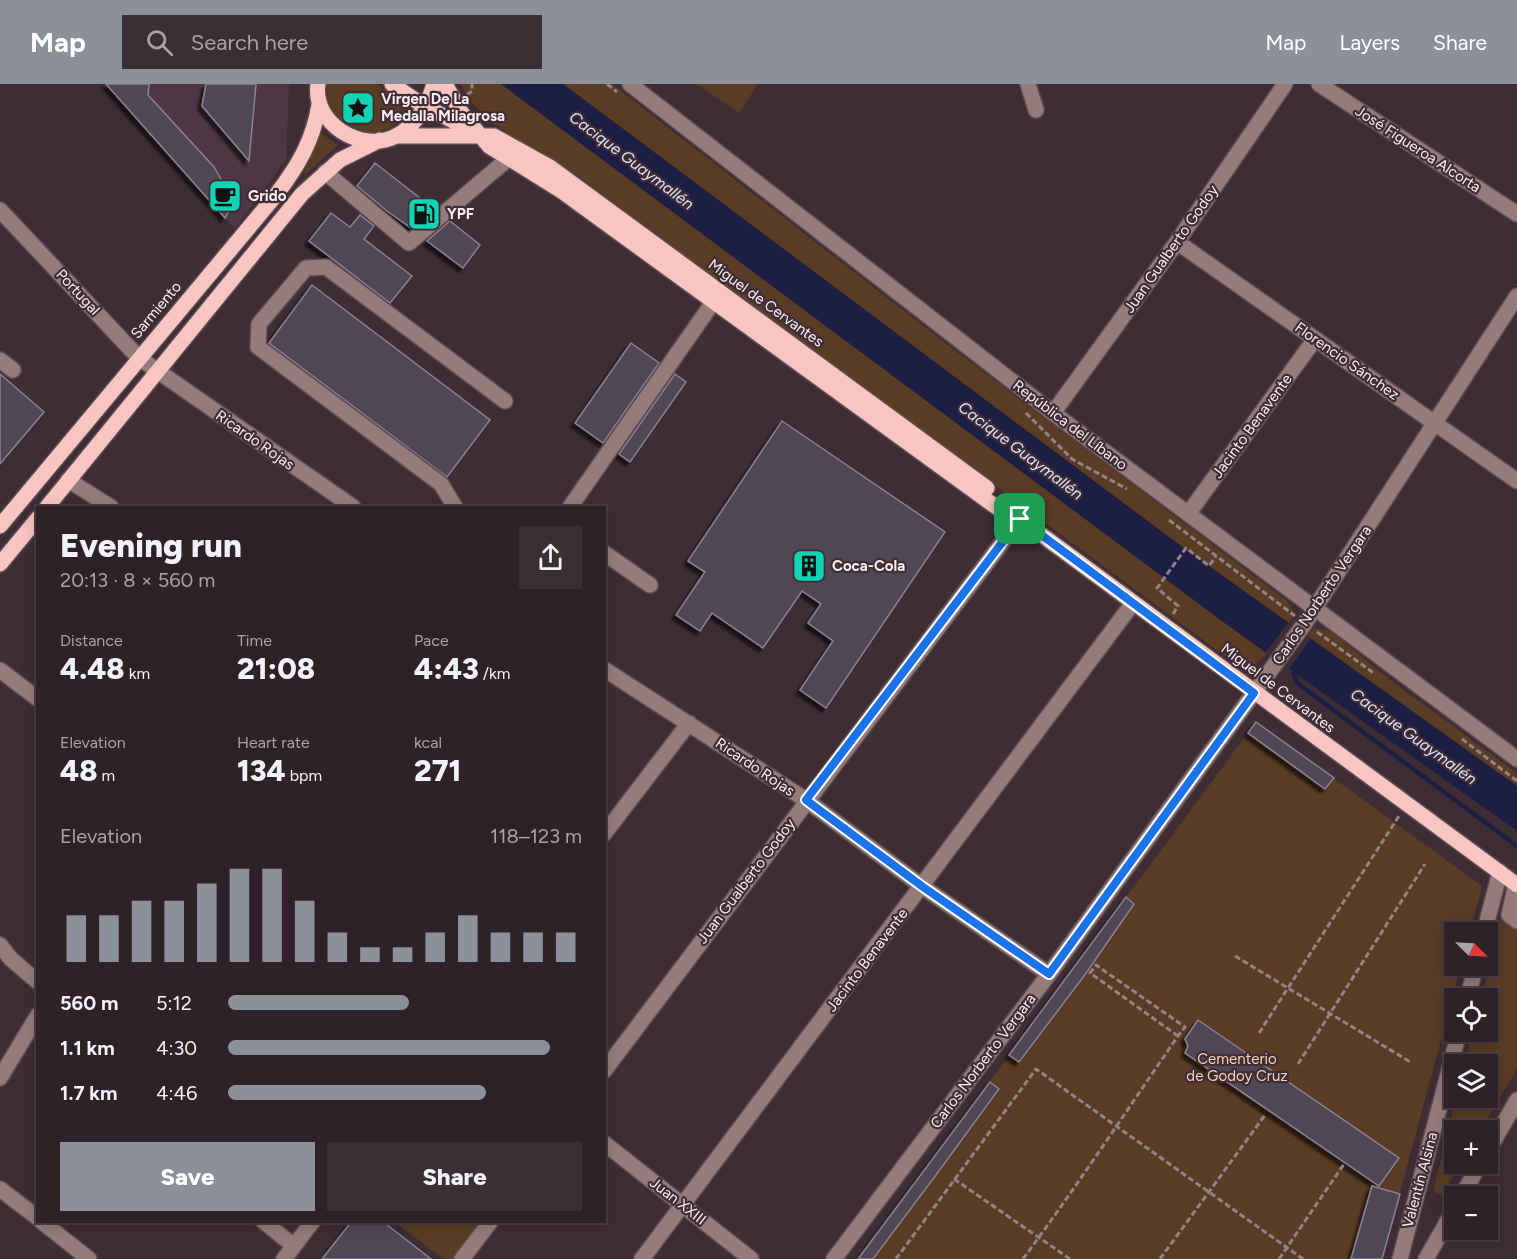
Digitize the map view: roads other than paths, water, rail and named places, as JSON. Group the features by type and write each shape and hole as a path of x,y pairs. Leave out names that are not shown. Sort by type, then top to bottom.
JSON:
{"main road":[{"name":"Miguel de Cervantes","path":"392,84 480,136"},
{"path":"48,506 302,194 325,172 355,151 396,136 417,118 426,106 434,84"},
{"name":"Miguel de Cervantes","path":"445,84 455,102 489,146 560,190 993,506 1020,519 1516,884"},
{"path":"317,91 332,124 347,135 365,140 380,140"},
{"name":"Sarmiento","path":"0,526 298,166 314,131 317,91"},
{"name":"Miguel de Cervantes","path":"396,136 494,136 556,171 1009,504 1020,519"},
{"path":"0,564 36,520"}],"street":[{"name":"República del Líbano","path":"630,84 1053,413 1517,759"},
{"path":"1028,84 1036,110"},
{"name":"Juan Gualberto Godoy","path":"1053,413 1177,242 1285,84"},
{"name":"José Figueroa Alcorta","path":"1319,84 1517,213"},
{"path":"325,172 409,243 509,158"},
{"name":"Portugal","path":"0,210 140,358 157,372"},
{"name":"Florencio Sánchez","path":"1177,242 1517,481"},
{"path":"454,506 441,484 258,347 259,324 306,268 326,267 505,401"},
{"name":"Carlos Norberto Vergara","path":"834,1259 1049,974 1315,609 1517,296"},
{"path":"571,506 714,302"},
{"name":"Jacinto Benavente","path":"1188,514 1316,339"},
{"path":"0,360 12,370"},
{"name":"Ricardo Rojas","path":"157,372 344,504"},
{"path":"68,480 109,506"},
{"name":"Juan Gualberto Godoy","path":"606,1068 1020,519"},
{"path":"606,554 650,585"},
{"name":"Jacinto Benavente","path":"642,1259 923,887 1133,603"},
{"path":"0,670 36,697"},
{"name":"Ricardo Rojas","path":"606,670 806,800 923,887 1049,974"},
{"path":"606,831 689,723"},
{"path":"1487,922 1500,872"},
{"name":"Miguel de Cervantes","path":"1516,884 1509,915 1517,921"},
{"path":"0,945 11,959 36,980"},
{"path":"0,1078 33,1035"},
{"name":"Valentín Alsina","path":"1400,1259 1456,1042"},
{"path":"1498,1134 1517,1101"},
{"name":"Juan XXIII","path":"606,1145 751,1259"},
{"path":"0,1189 36,1216"},
{"path":"44,1223 89,1259"},
{"path":"265,1223 294,1246"},
{"path":"284,1259 311,1223"},
{"path":"462,1259 489,1223"},
{"path":"1426,1259 1444,1227"}],"water":[{"name":"Cacique Guaymallén","path":"501,84 563,84 1181,546 1517,786 1517,831 1226,624"}],"waterway":[{"path":"1295,666 1294,675 1297,683 1517,846"}],"place":[{"name":"Virgen De La Medalla Milagrosa","path":"358,108"},
{"name":"Grido","path":"225,196"},
{"name":"YPF","path":"424,214"},
{"name":"Coca-Cola","path":"809,566"}],"park label":[{"name":"Cementerio de Godoy Cruz","path":"1237,1068"}]}
